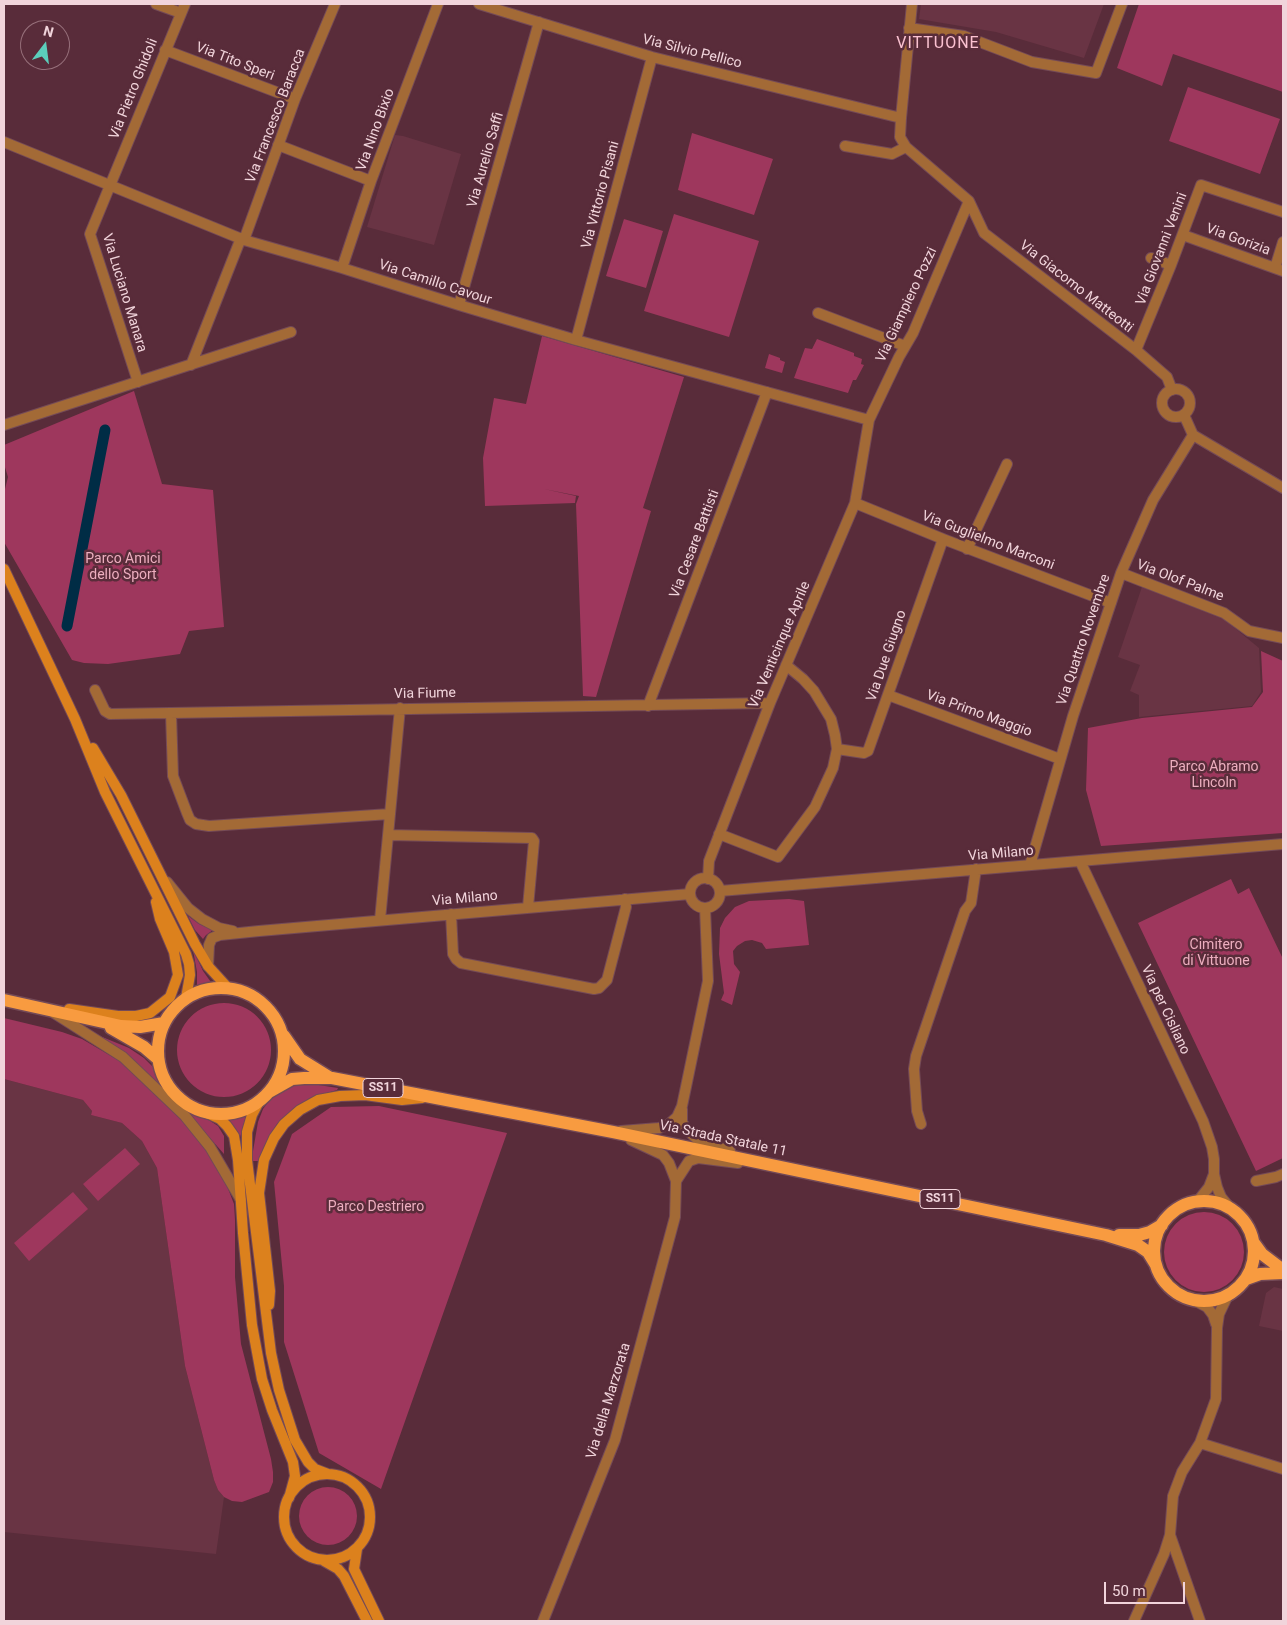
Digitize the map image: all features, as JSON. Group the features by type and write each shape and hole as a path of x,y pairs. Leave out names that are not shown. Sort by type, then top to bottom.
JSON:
{"main road":[{"path":"4,569 76,719 105,792 186,954 190,975 186,998"},
{"path":"76,719 121,795 195,944 208,966 228,988"},
{"path":"24,1004 118,1016 136,1016 150,1013 170,997 178,975 174,952 160,919 150,882"},
{"path":"323,1560 341,1558 357,1549 364,1541 370,1522 368,1502 363,1493 352,1482 315,1469 308,1462 295,1440 279,1390 271,1353 247,1160 247,1132 252,1115 279,1076 284,1056 283,1035 275,1018 263,1003 247,993 228,988 199,991 186,998 173,1009 164,1023 158,1041 158,1059 163,1075 171,1090 183,1101 220,1119 234,1136 238,1160 252,1325 262,1379 295,1476 285,1508 286,1529 290,1539 304,1554 323,1560 344,1576 367,1621"},
{"path":"4,1000 121,1026 140,1027 164,1023"},
{"path":"94,1021 116,1030 144,1047 158,1059"},
{"name":"Via Strada Statale 11","path":"283,1035 300,1060 332,1078"},
{"name":"Via Strada Statale 11","path":"265,1096 292,1080 332,1078 613,1132 1106,1234 1138,1245 1148,1252 1164,1280 1176,1292 1192,1299 1204,1301 1216,1300 1238,1288 1252,1267 1254,1243"},
{"path":"268,1330 270,1291 259,1193 264,1160 274,1138 284,1124 300,1110 318,1100 340,1096 365,1095 402,1100 433,1097"},
{"path":"198,1109 216,1114 235,1112 253,1106 265,1096"},
{"name":"Via Strada Statale 11","path":"1156,1265 1154,1252 1156,1238 1162,1225 1171,1214 1183,1206 1197,1202 1214,1202 1230,1208"},
{"path":"1230,1208 1241,1217 1249,1229 1254,1243 1262,1254 1283,1271"},
{"name":"Via Strada Statale 11","path":"1106,1234 1139,1235 1150,1232 1162,1225"},
{"path":"1246,1278 1283,1271"},
{"path":"288,1498 301,1483 309,1478 328,1474"},
{"path":"357,1549 354,1569 379,1621"}],"street":[{"path":"156,4 183,9"},
{"name":"Via Francesco Baracca","path":"191,365 243,239 294,99 335,4"},
{"name":"Via Nino Bixio","path":"342,268 371,181 438,4"},
{"name":"Via Silvio Pellico","path":"479,4 652,56 901,118"},
{"path":"912,4 900,137 906,147 969,201"},
{"path":"910,28 964,36 1032,62 1096,73 1122,4"},
{"name":"Via Pietro Ghidoli","path":"110,184 183,9"},
{"name":"Via Aurelio Saffi","path":"459,305 539,22"},
{"name":"Via Tito Speri","path":"165,50 294,99"},
{"name":"Via Vittorio Pisani","path":"576,340 652,56"},
{"name":"Via Camillo Cavour","path":"4,142 243,239 576,340 868,420"},
{"path":"278,145 371,181"},
{"path":"846,146 892,154 906,147"},
{"name":"Via Luciano Manara","path":"110,184 90,234 138,382"},
{"name":"Via Giovanni Venini","path":"1136,350 1183,235 1201,185 1283,212"},
{"name":"Via Giampiero Pozzi","path":"868,420 913,333 969,201"},
{"name":"Via Giacomo Matteotti","path":"969,201 984,233 1136,350 1167,376 1172,390"},
{"name":"Via Gorizia","path":"1183,235 1279,270"},
{"path":"1279,270 1283,242"},
{"path":"1151,258 1171,265"},
{"path":"818,313 905,346"},
{"path":"4,425 291,332"},
{"path":"1172,390 1182,390 1189,397 1190,407 1184,415 1171,417 1168,415 1162,408 1164,395 1172,390"},
{"name":"Via Cesare Battisti","path":"648,706 768,392"},
{"path":"1184,415 1193,435 1283,488"},
{"name":"Via Venticinque Aprile","path":"708,879 709,861 770,703 855,503 868,420"},
{"name":"Via Quattro Novembre","path":"1030,865 1073,716 1121,573 1152,500 1193,435"},
{"path":"967,548 1007,464"},
{"name":"Via Guglielmo Marconi","path":"855,503 943,539 1111,603"},
{"name":"Via Due Giugno","path":"836,749 864,753 868,751 943,539"},
{"name":"Via Olof Palme","path":"1121,573 1224,613 1249,631 1283,638"},
{"path":"719,834 778,857 815,807 833,768 836,749 835,735 830,719 822,704 803,679 786,665"},
{"name":"Via Fiume","path":"95,690 105,711 110,714 770,703"},
{"name":"Via Primo Maggio","path":"888,695 1060,759"},
{"path":"380,920 400,708"},
{"path":"171,713 173,776 186,813 190,820 196,824 209,826 390,814"},
{"path":"388,835 532,838 534,841 528,907"},
{"name":"Via Milano","path":"720,891 1283,844"},
{"name":"Via per Cisliano","path":"1080,861 1202,1121 1212,1147 1214,1174 1221,1197 1230,1208"},
{"path":"921,1124 917,1111 914,1068 916,1056 965,910 971,903 976,869"},
{"path":"161,875 188,908 202,919 219,928 242,932"},
{"path":"702,879 708,879 718,885 720,891 720,897 716,904 710,908 694,904 690,894 695,882 702,879"},
{"name":"Via Milano","path":"242,932 690,894"},
{"path":"451,914 453,954 461,963 599,988 607,980 626,907 625,899"},
{"path":"613,1132 659,1128 668,1125 677,1118 682,1106 708,981 705,908"},
{"path":"208,966 208,953 212,938 242,932"},
{"path":"51,1011 123,1058 185,1116 210,1147 240,1200"},
{"path":"682,1106 682,1122 686,1129 696,1138 708,1144 773,1166"},
{"name":"Via della Marzorata","path":"543,1621 615,1440 675,1217 676,1181 663,1155 613,1132"},
{"path":"676,1181 689,1161 698,1158 773,1166"},
{"path":"1197,1202 1209,1187 1214,1174"},
{"path":"1256,1181 1283,1174"},
{"path":"1134,1621 1164,1554 1170,1535 1173,1496 1182,1472 1200,1443 1216,1399 1217,1328 1219,1314 1228,1295"},
{"path":"1192,1299 1208,1307 1217,1328"},
{"path":"1200,1443 1283,1469"},
{"path":"1170,1535 1200,1621"}],"shaded area":[{"path":"921,4 1104,4 1084,58 996,32 919,19"},
{"path":"395,135 461,154 434,245 367,227"},
{"path":"1143,584 1219,615 1259,648 1261,692 1252,706 1139,717 1139,695 1130,691 1140,665 1118,657"},
{"path":"4,1079 83,1100 92,1111 91,1115 122,1123 142,1141 157,1168 185,1366 214,1480 218,1490 224,1497 216,1554 4,1532"},
{"path":"1274,1287 1283,1289 1283,1331 1259,1326 1266,1293"}],"green space":[{"path":"1139,4 1283,4 1283,92 1173,54 1162,86 1117,68"},
{"path":"1188,87 1280,119 1260,174 1169,141"},
{"path":"692,133 773,159 754,215 678,190"},
{"path":"674,214 759,241 729,337 644,311"},
{"path":"624,219 663,231 646,288 606,276"},
{"path":"542,336 684,377 643,508 651,511 596,697 583,696 576,504 579,496 544,489 576,496 575,503 485,506 483,458 494,398 526,404"},
{"path":"817,339 854,353 854,356 862,359 861,364 864,365 856,380 853,380 848,393 794,378 805,348 812,349"},
{"path":"769,354 785,362 782,373 765,368"},
{"name":"Parco Amici dello Sport","path":"134,391 162,484 213,490 224,627 189,631 180,654 108,664 84,663 72,660 4,542 4,493 8,477 4,464 4,445"},
{"name":"Parco Abramo Lincoln","path":"1261,651 1283,661 1283,833 1101,846 1086,790 1088,728 1142,718 1252,707 1263,692"},
{"name":"Cimitero di Vittuone","path":"1231,879 1238,894 1249,888 1283,959 1283,1158 1256,1171 1138,923"},
{"path":"789,899 804,901 809,945 766,949 762,943 752,940 745,941 737,946 733,951 734,964 740,972 732,1005 721,1000 724,993 719,954 720,928 725,918 735,907 749,901"},
{"path":"188,916 199,924 213,930 203,939 195,930"},
{"path":"193,950 203,971 213,985 197,989 197,972"},
{"path":"224,1003 242,1006 258,1016 268,1032 271,1050 268,1068 258,1084 242,1094 224,1097 206,1094 190,1084 180,1068 177,1050 180,1032 190,1016 206,1006"},
{"path":"4,1018 62,1032 82,1039 123,1063 187,1125 203,1144 227,1186 234,1204 235,1277 241,1344 271,1459 273,1482 269,1492 242,1502 232,1501 224,1497 218,1490 214,1480 185,1366 157,1168 142,1141 122,1123 91,1115 92,1111 83,1100 4,1079"},
{"path":"95,1034 129,1048 144,1058 156,1070 176,1099 218,1126 224,1136 224,1154 188,1113"},
{"path":"312,1084 338,1088 337,1090 310,1098 293,1110 277,1124 267,1141 259,1161 253,1161 258,1122 263,1109 280,1091 296,1085"},
{"name":"Parco Destriero","path":"379,1106 507,1133 381,1489 319,1453 284,1342 284,1286 274,1182 292,1134 331,1107"},
{"path":"247,1114 243,1126 240,1138 228,1118"},
{"path":"125,1148 140,1164 98,1201 83,1184"},
{"path":"73,1192 88,1209 29,1261 14,1243"},
{"path":"1204,1212 1219,1215 1232,1224 1241,1237 1244,1252 1241,1267 1232,1280 1219,1289 1204,1292 1189,1289 1176,1280 1167,1267 1164,1252 1167,1237 1176,1224 1189,1215"},
{"path":"328,1487 344,1492 352,1500 357,1516 352,1532 344,1540 328,1545 312,1540 304,1532 299,1516 304,1500 312,1492"}],"waterway":[{"path":"67,626 105,430"}],"district":[{"name":"VITTUONE","path":"938,44"}]}
